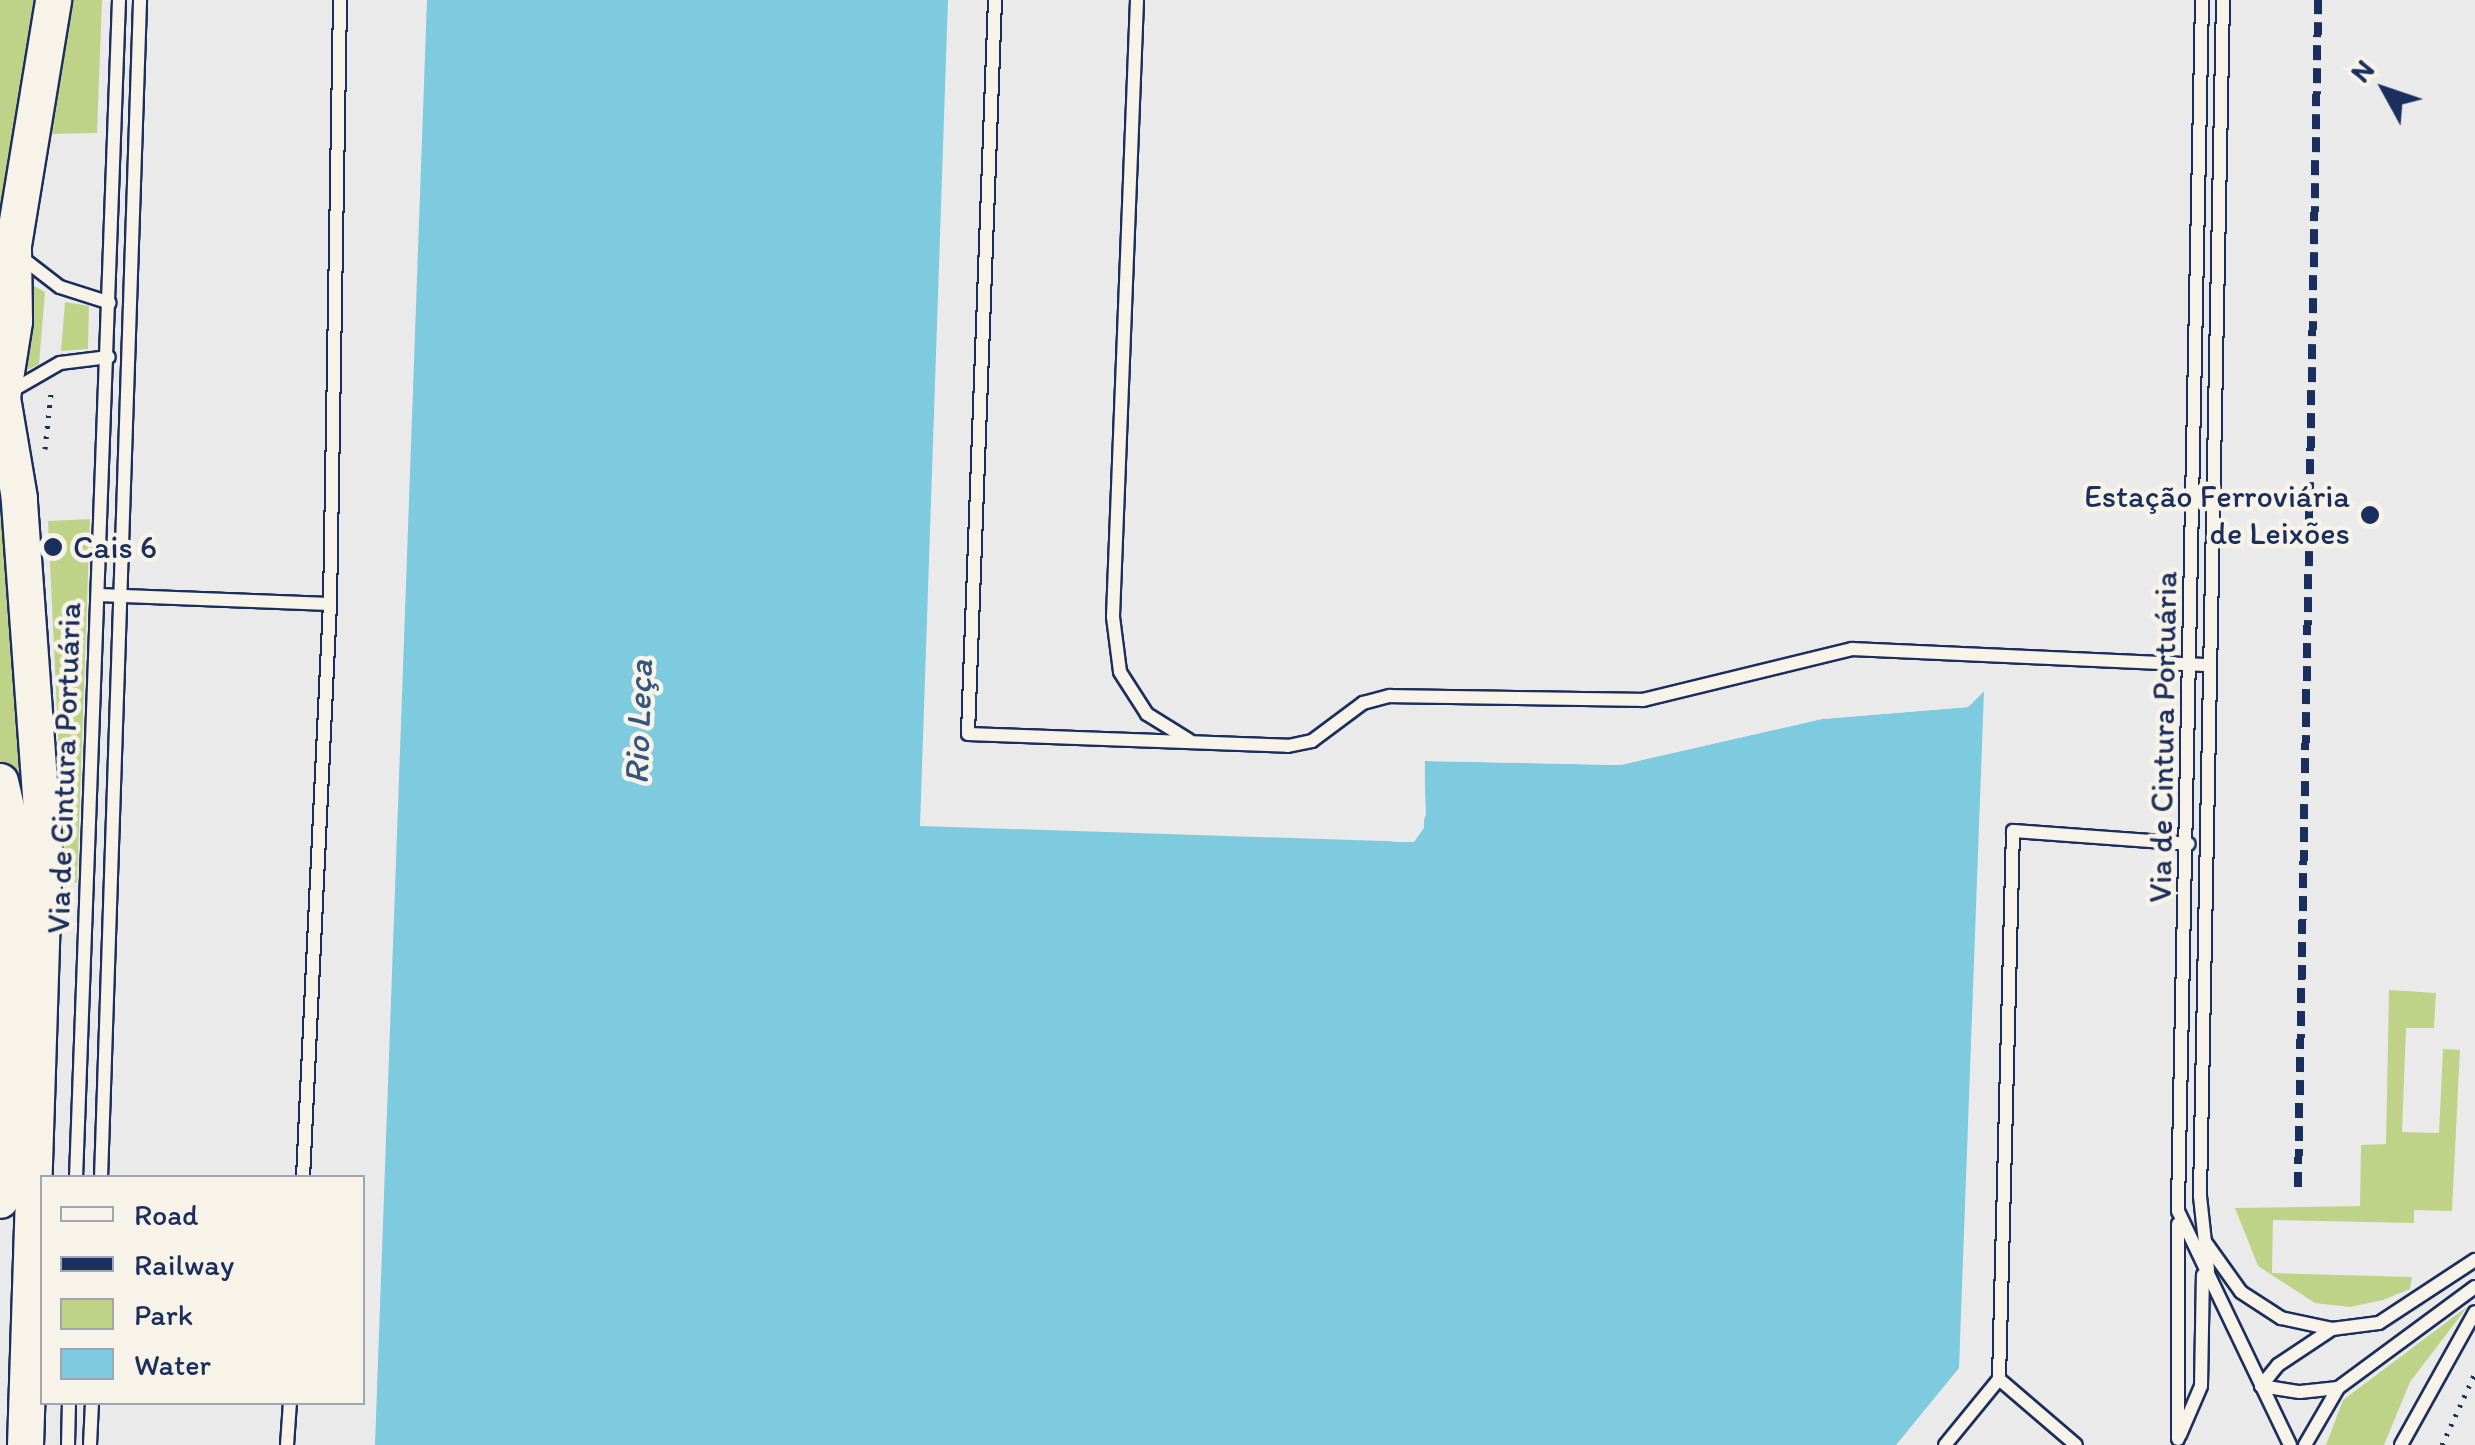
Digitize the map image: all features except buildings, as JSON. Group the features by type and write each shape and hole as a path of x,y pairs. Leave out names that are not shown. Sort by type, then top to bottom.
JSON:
{"main road":[{"path":"24,1445 44,851 19,498 1,398 14,321 6,242 53,0"},
{"path":"0,781 11,828 0,1200"}],"lane":[{"name":"Via de Cintura Portuária","path":"76,1175 110,357 119,0"},
{"name":"Via de Cintura Portuária","path":"101,1175 124,596 140,0"},
{"path":"303,1175 330,604 340,0"},
{"path":"995,0 968,734 1192,742 1312,740 1364,703 1390,696 1643,700 1852,649 2210,665"},
{"path":"1137,0 1113,616 1120,672 1148,714 1192,742"},
{"name":"Via de Cintura Portuária","path":"2202,0 2189,844 2178,1212 2202,1270 2290,1445"},
{"name":"Via de Cintura Portuária","path":"2211,1287 2202,1238 2223,0"},
{"path":"6,242 28,267 60,287 110,303"},
{"path":"1,398 60,363 110,357"},
{"path":"98,596 330,604"},
{"path":"1945,1445 1999,1379 2013,831 2189,844"},
{"path":"2177,1442 2178,1212"},
{"path":"2177,1442 2201,1386 2202,1238"},
{"path":"2202,1238 2241,1292 2281,1318 2332,1329 2380,1323 2475,1260"},
{"path":"2306,1445 2338,1388 2475,1287"},
{"path":"2400,1445 2475,1312"},
{"path":"2261,1386 2278,1365 2332,1329"},
{"path":"1999,1379 2076,1445"},
{"path":"2261,1386 2300,1392 2338,1388"},
{"path":"68,1445 69,1405"},
{"path":"90,1445 92,1405"},
{"path":"287,1445 290,1405"}],"path":[{"path":"2442,1445 2475,1373"}],"green space":[{"path":"0,0 53,0 14,321 41,801 7,812 0,781"},
{"path":"72,0 102,0 97,133 48,134"},
{"path":"27,282 45,292 39,364 20,374"},
{"path":"65,302 89,306 88,349 61,351"},
{"path":"90,519 77,883 65,880 48,521"},
{"path":"2389,990 2436,993 2434,1028 2406,1028 2402,1132 2439,1133 2443,1049 2460,1050 2452,1211 2414,1210 2414,1223 2273,1220 2272,1273 2412,1277 2410,1289 2383,1300 2350,1307 2315,1303 2258,1266 2235,1208 2360,1206 2361,1145 2386,1144"},
{"path":"2468,1306 2410,1382 2384,1445 2326,1445 2343,1400"}],"water":[{"name":"Rio Leça","path":"427,0 948,0 920,826 1413,842 1426,815 1424,761 1620,765 1822,719 1968,707 1984,691 1959,1368 1896,1445 375,1445"}],"pier":[{"path":"1977,691 1984,691 1968,707 1822,719 1620,765 1425,761 1424,828 1414,842 1391,842 1411,837 1419,826 1423,756 1620,760 1822,714 1966,702"}],"railway":[{"path":"2298,1187 2318,0"}],"place":[{"name":"Estação Ferroviária de Leixões","path":"2370,515"},
{"name":"Cais 6","path":"53,547"}]}
